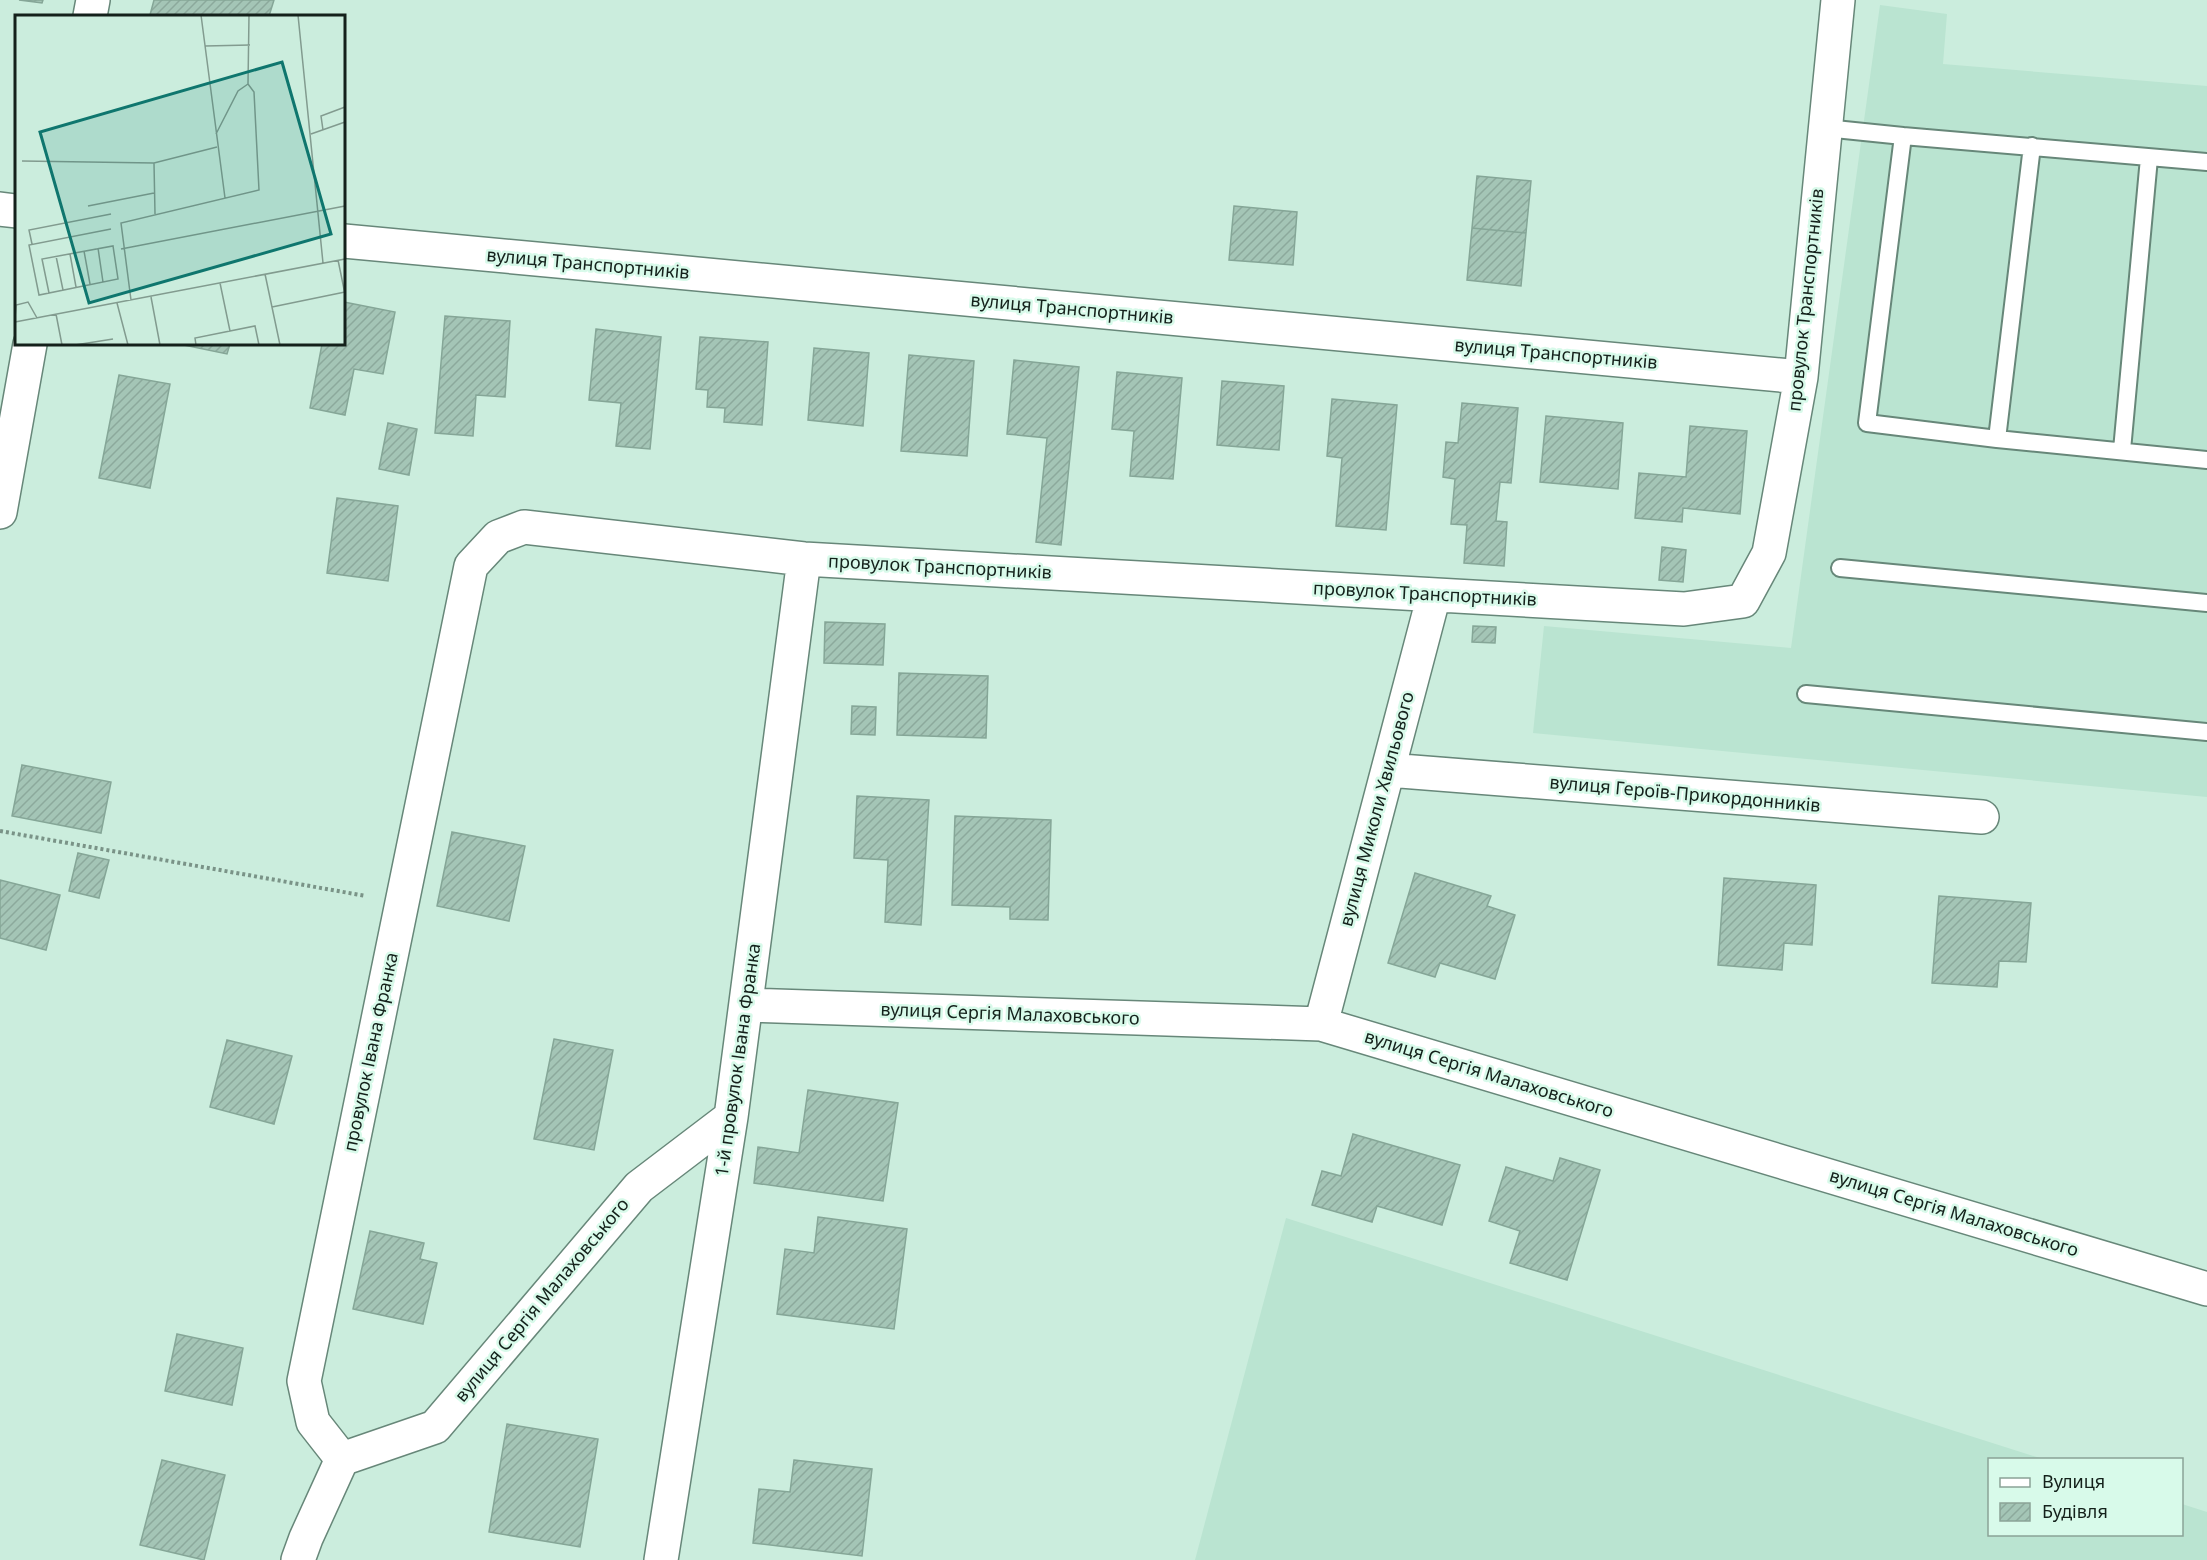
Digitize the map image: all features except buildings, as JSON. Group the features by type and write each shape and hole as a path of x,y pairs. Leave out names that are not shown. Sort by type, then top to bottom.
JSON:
{"street":[{"path":"90,15 93,0"},
{"name":"провулок Транспортників","path":"498,537 524,527 804,559 1684,609 1743,601 1769,553 1801,377 1838,0"},
{"path":"0,209 15,210"},
{"name":"вулиця Транспортників","path":"345,241 1801,377"},
{"path":"0,512 30,345"},
{"name":"провулок Івана Франка","path":"342,1459 312,1422 304,1381 471,566 498,537"},
{"name":"1-й провулок Івана Франка","path":"661,1560 747,1005 804,559"},
{"name":"вулиця Миколи Хвильового","path":"1321,1024 1434,595"},
{"name":"вулиця Героїв-Прикордонників","path":"1388,770 1982,818"},
{"name":"вулиця Сергія Малаховського","path":"747,1005 1321,1024 2207,1289"},
{"name":"вулиця Сергія Малаховського","path":"342,1459 435,1427 639,1186 731,1117"},
{"path":"298,1560 342,1459"}],"lane":[{"path":"1825,128 2207,162"},
{"path":"1903,136 1867,423 1997,439 2207,460"},
{"path":"1997,439 2032,146"},
{"path":"2122,450 2149,158"},
{"path":"1839,568 2207,603"},
{"path":"1806,694 2207,732"}],"path":[{"path":"0,831 402,902"}],"shaded area":[{"path":"1880,5 1947,14 1943,64 2207,86 2207,797 1533,733 1544,626 1791,648"},
{"path":"1286,1218 2040,1458 1988,1458 1988,1536 2183,1536 2183,1504 2207,1512 2207,1560 1195,1560"}]}
